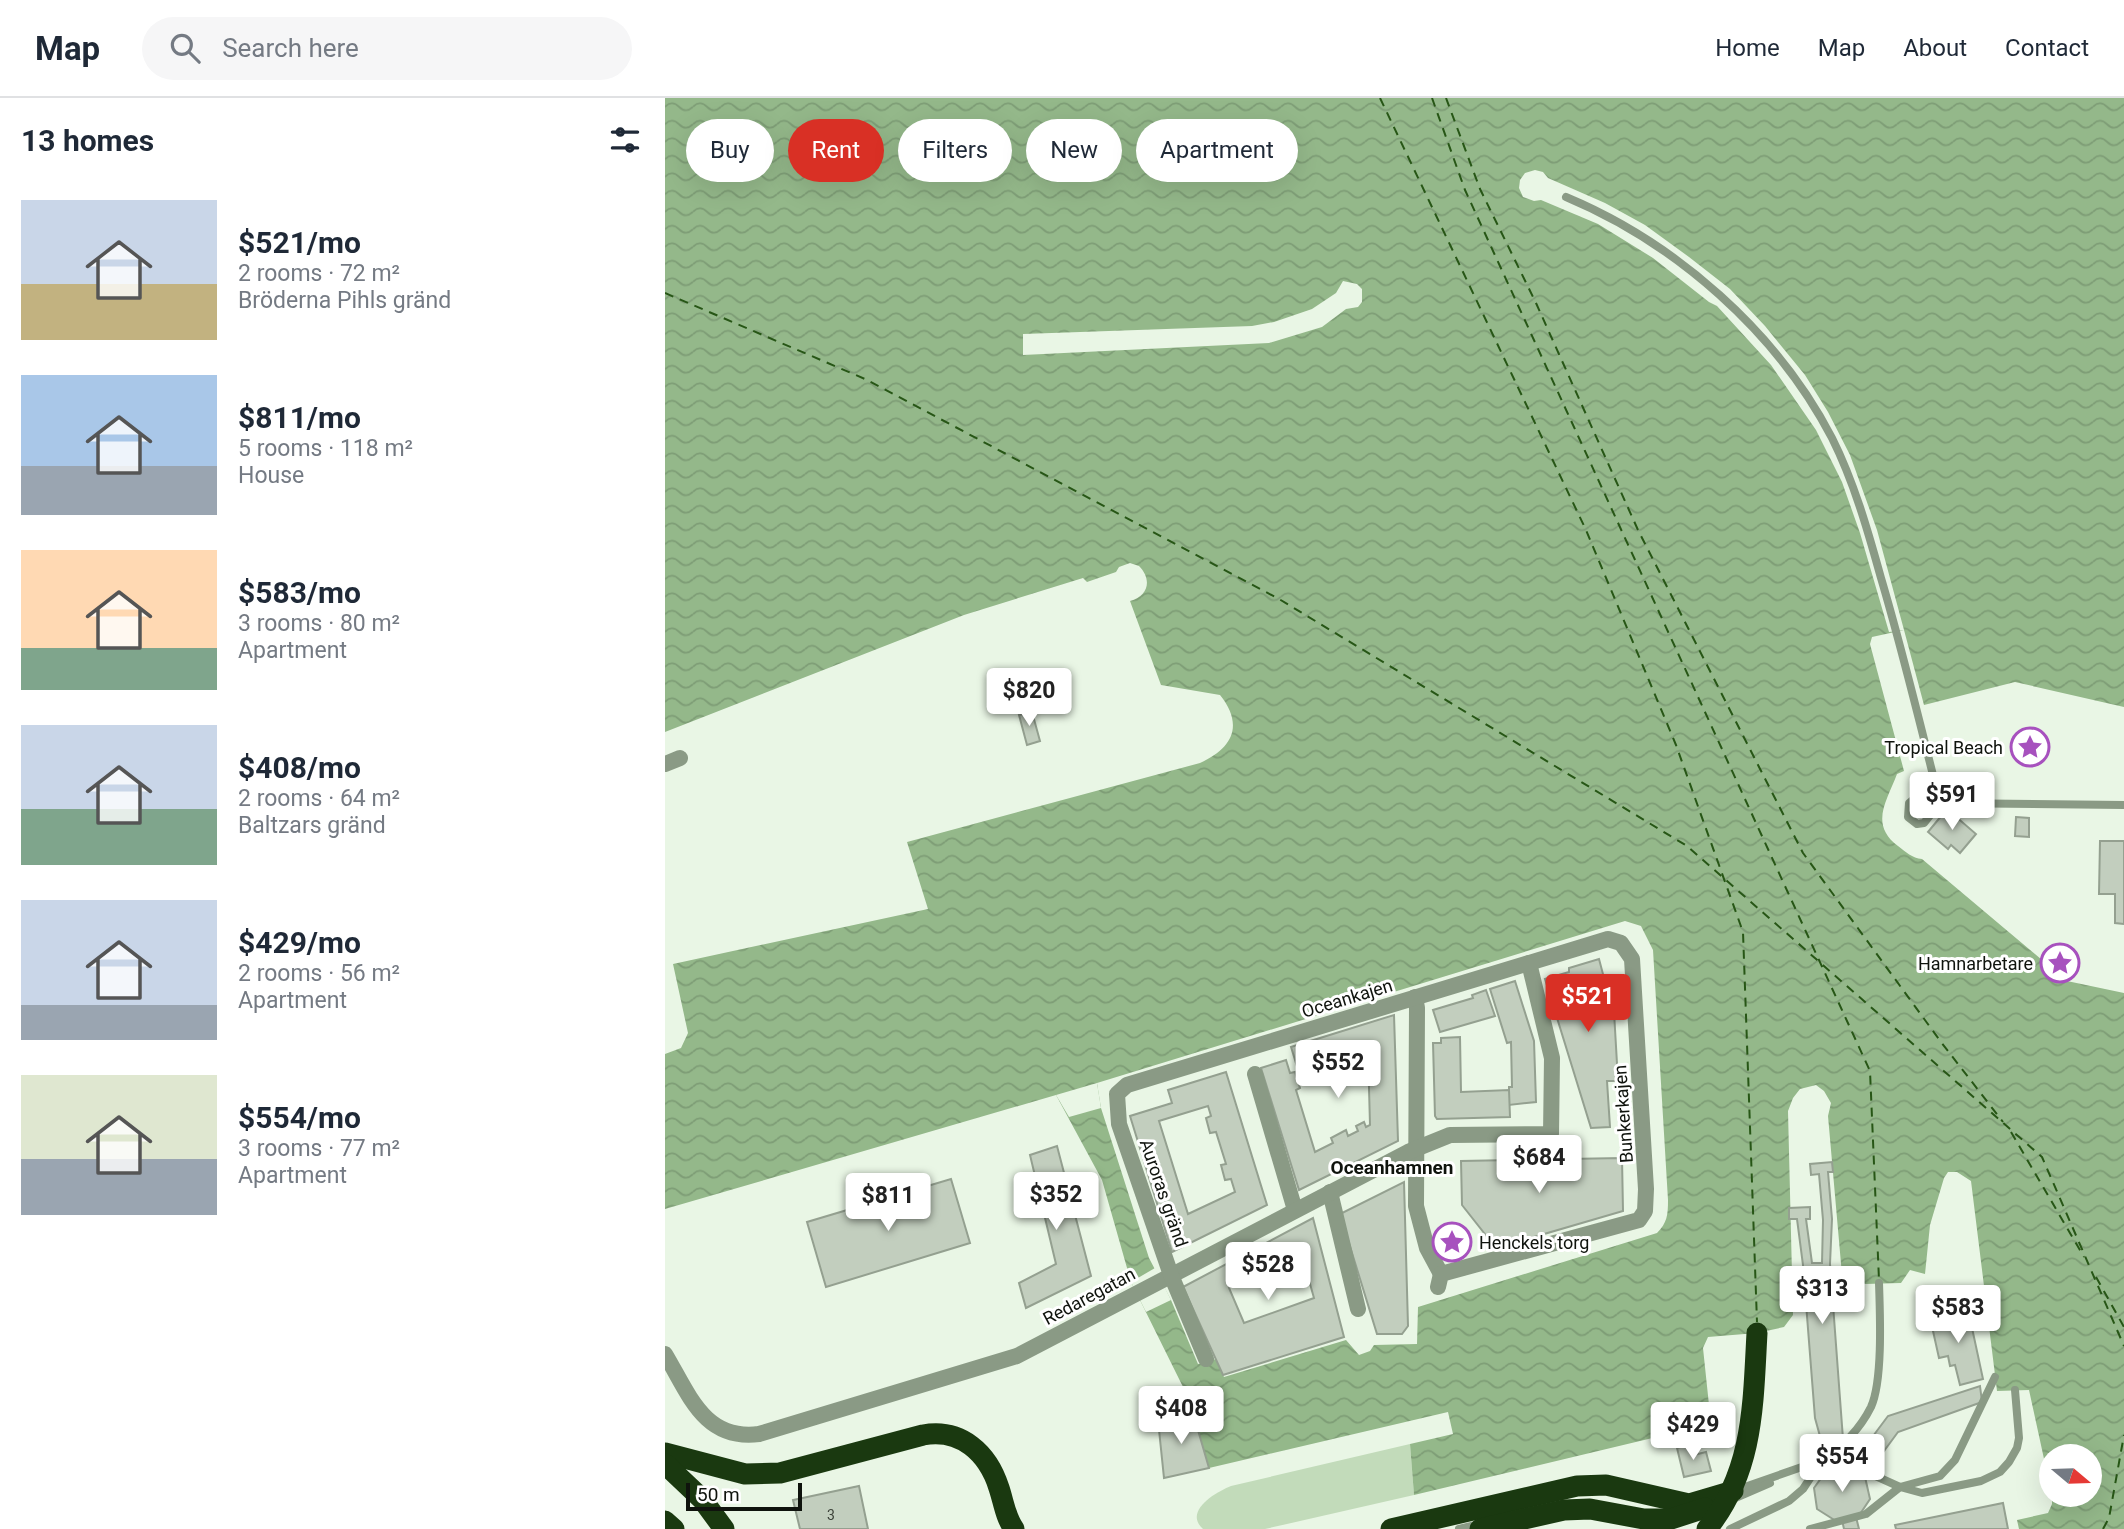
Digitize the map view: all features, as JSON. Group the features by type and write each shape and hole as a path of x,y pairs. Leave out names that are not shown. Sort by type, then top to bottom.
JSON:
{"highway":[{"path":"1723,1513 1751,1428 1757,1333"},
{"path":"665,1453 745,1474 780,1473 937,1432 968,1442 977,1449 998,1486 1010,1526"},
{"path":"665,1464 702,1499 724,1529"},
{"path":"1391,1529 1577,1486 1607,1485 1681,1506 1723,1513"},
{"path":"1480,1529 1564,1510 1590,1508 1644,1519 1723,1513"},
{"path":"665,1521 674,1529"}],"street":[{"name":"Oceankajen","path":"1119,1124 1117,1094 1127,1085 1531,970 1608,939 1621,943"},
{"name":"Bunkerkajen","path":"1417,1148 1416,1206 1439,1280 1639,1220 1645,1211 1646,1203 1632,959 1621,943"},
{"name":"Redaregatan","path":"665,1354 702,1414 727,1433 743,1436 759,1434 1017,1356 1329,1192 1417,1148 1450,1135 1551,1134 1552,1058 1531,970"},
{"path":"1416,1002 1417,1148"},
{"path":"1255,1074 1295,1210"},
{"name":"Auroras gränd","path":"1119,1124 1167,1277 1206,1359"},
{"path":"1329,1192 1358,1309"}],"lane":[{"path":"1566,197 1664,250 1729,302 1791,373 1832,438 1869,533 1897,631 1940,803 2124,805"},
{"path":"1697,1529 1822,1460 1851,1436 1872,1405 1878,1364 1879,1283"},
{"path":"1810,1529 1866,1514 1900,1487 1934,1479 1947,1470 1955,1460 1995,1377"},
{"path":"1822,1460 1849,1464 1900,1487 1922,1493 1981,1481 2000,1472 2017,1448 2019,1438 2015,1390"},
{"path":"1723,1513 1789,1501 1803,1489 1822,1460"},
{"path":"1420,1529 1573,1494 1599,1493 1681,1506"},
{"path":"1458,1529 1590,1502 1649,1511 1681,1506"}],"shaded area":[{"path":"1410,1444 1414,1495 1265,1529 1203,1529 1198,1522 1199,1509 1204,1503 1231,1486"}],"water":[{"path":"665,98 2124,98 2124,707 2015,682 1924,705 1904,630 1872,637 1870,644 1904,771 1897,774 1885,803 1882,821 1889,838 1909,854 1922,859 2067,981 2124,993 2124,1529 2019,1529 2017,1520 2048,1513 2051,1507 2102,1507 2102,1444 2041,1444 2029,1390 1997,1391 1971,1181 1957,1172 1948,1172 1944,1178 1930,1225 1925,1274 1910,1270 1901,1283 1865,1284 1842,1275 1828,1116 1831,1103 1824,1091 1816,1085 1800,1089 1788,1111 1793,1315 1784,1327 1757,1333 1708,1337 1703,1348 1711,1424 1414,1495 1410,1444 1453,1434 1448,1412 1209,1468 1185,1391 1131,1282 1102,1180 1056,1095 665,1209 665,1054 681,1048 688,1033 673,964 928,909 907,842 1200,763 1220,750 1231,735 1232,716 1220,695 1161,685 1130,601 1145,591 1146,576 1139,566 1130,563 1119,567 1116,572 1087,582 1083,578 964,615 665,732","holes":["1625,921 1641,926 1653,950 1668,1200 1666,1218 1657,1233 1418,1307 1417,1344 1374,1345 1370,1351 1359,1355 1346,1340 1224,1377 1216,1359 1198,1364 1171,1300 1149,1258 1101,1108 1097,1083"]}],"pier":[{"path":"1535,170 1645,225 1689,257 1730,289 1805,375 1850,455 1877,530 1904,630 1889,632 1842,482 1816,430 1771,365 1717,306 1653,258 1598,224 1541,200 1534,201 1523,197 1519,188 1520,180 1525,173"},
{"path":"1343,281 1357,284 1362,289 1362,302 1358,307 1346,309 1322,327 1269,343 1023,355 1023,334 1252,326 1274,322 1312,309 1336,293"},
{"path":"1097,1083 1101,1108 1069,1117 1056,1095"},
{"path":"1155,1268 1171,1300 1146,1312 1131,1282"}],"building":[{"path":"1032,712 1040,741 1027,745 1019,715"},
{"path":"1947,809 1976,834 1960,853 1951,845 1948,849 1928,832"},
{"path":"2016,817 2029,818 2029,837 2015,836"},
{"path":"2100,841 2124,841 2124,924 2115,923 2115,894 2099,894"},
{"path":"1599,959 1604,978 1612,977 1618,1081 1607,1081 1610,1127 1591,1128 1545,979"},
{"path":"1515,981 1534,1041 1536,1102 1509,1105 1509,1087 1512,1087 1511,1042 1507,1043 1490,989"},
{"path":"1486,990 1495,1016 1440,1032 1433,1010 1473,998 1472,995"},
{"path":"1394,1015 1398,1141 1299,1190 1261,1068 1286,1060 1290,1073 1295,1072 1300,1088 1296,1090 1315,1152 1333,1143 1331,1138 1346,1130 1348,1136 1358,1131 1356,1126 1364,1122 1366,1127 1370,1125 1368,1051 1332,1063 1334,1068 1311,1075 1310,1069 1299,1073 1291,1047"},
{"path":"1460,1037 1461,1092 1509,1090 1510,1117 1437,1119 1435,1116 1433,1043 1441,1043 1441,1038"},
{"path":"1226,1072 1267,1205 1172,1252 1130,1116 1172,1103 1168,1090","holes":["1208,1106 1211,1116 1206,1118 1210,1133 1216,1132 1226,1164 1221,1165 1225,1180 1231,1179 1235,1192 1188,1214 1159,1121"]},
{"path":"1057,1146 1091,1276 1026,1308 1019,1283 1056,1264 1030,1155"},
{"path":"1622,1158 1623,1211 1496,1248 1462,1205 1461,1161"},
{"path":"1832,1162 1833,1172 1828,1172 1832,1219 1830,1264 1845,1466 1829,1469 1815,1418 1797,1219 1789,1219 1789,1208 1810,1207 1810,1219 1806,1219 1812,1263 1822,1263 1823,1220 1819,1174 1811,1175 1810,1164"},
{"path":"951,1179 970,1243 826,1287 807,1222"},
{"path":"1404,1182 1408,1326 1402,1334 1377,1334 1340,1214"},
{"path":"1313,1218 1344,1337 1223,1375 1183,1287","holes":["1300,1248 1314,1298 1244,1323 1229,1288"]},
{"path":"1954,1309 1956,1317 1969,1314 1983,1379 1960,1385 1955,1365 1950,1366 1948,1356 1939,1358 1931,1322 1944,1319 1942,1311"},
{"path":"1980,1386 1982,1402 1898,1432 1865,1477 1850,1467 1888,1416"},
{"path":"1193,1413 1209,1468 1164,1478 1158,1420"},
{"path":"1691,1444 1694,1455 1706,1452 1711,1471 1684,1477 1677,1448"},
{"path":"1847,1466 1865,1477 1870,1499 1858,1517 1836,1521 1817,1509 1814,1488 1827,1470"},
{"path":"859,1486 868,1529 800,1529 793,1500"},
{"path":"2003,1503 2008,1529 1896,1529 1895,1525"},
{"path":"1856,1517 1859,1529 1844,1529 1842,1520"}],"ferry route":[{"path":"1380,98 1586,530 1676,745 1743,932 1757,1322"},
{"path":"1432,98 1465,190 1870,1071 1879,1280"},
{"path":"1446,98 1480,189 1536,303 1638,530 1803,853 2003,1122"},
{"path":"665,293 865,379 1279,599 1687,846 2042,1157 2124,1346"},
{"path":"2011,1132 2084,1257"},
{"path":"2096,1277 2124,1327"},
{"path":"2103,1529 2109,1518 2124,1435"}],"place":[{"name":"Tropical Beach","path":"2030,747"},
{"name":"Hamnarbetare","path":"2060,963"},
{"name":"Henckels torg","path":"1452,1242"}],"district":[{"name":"Oceanhamnen","path":"1392,1167"}]}
